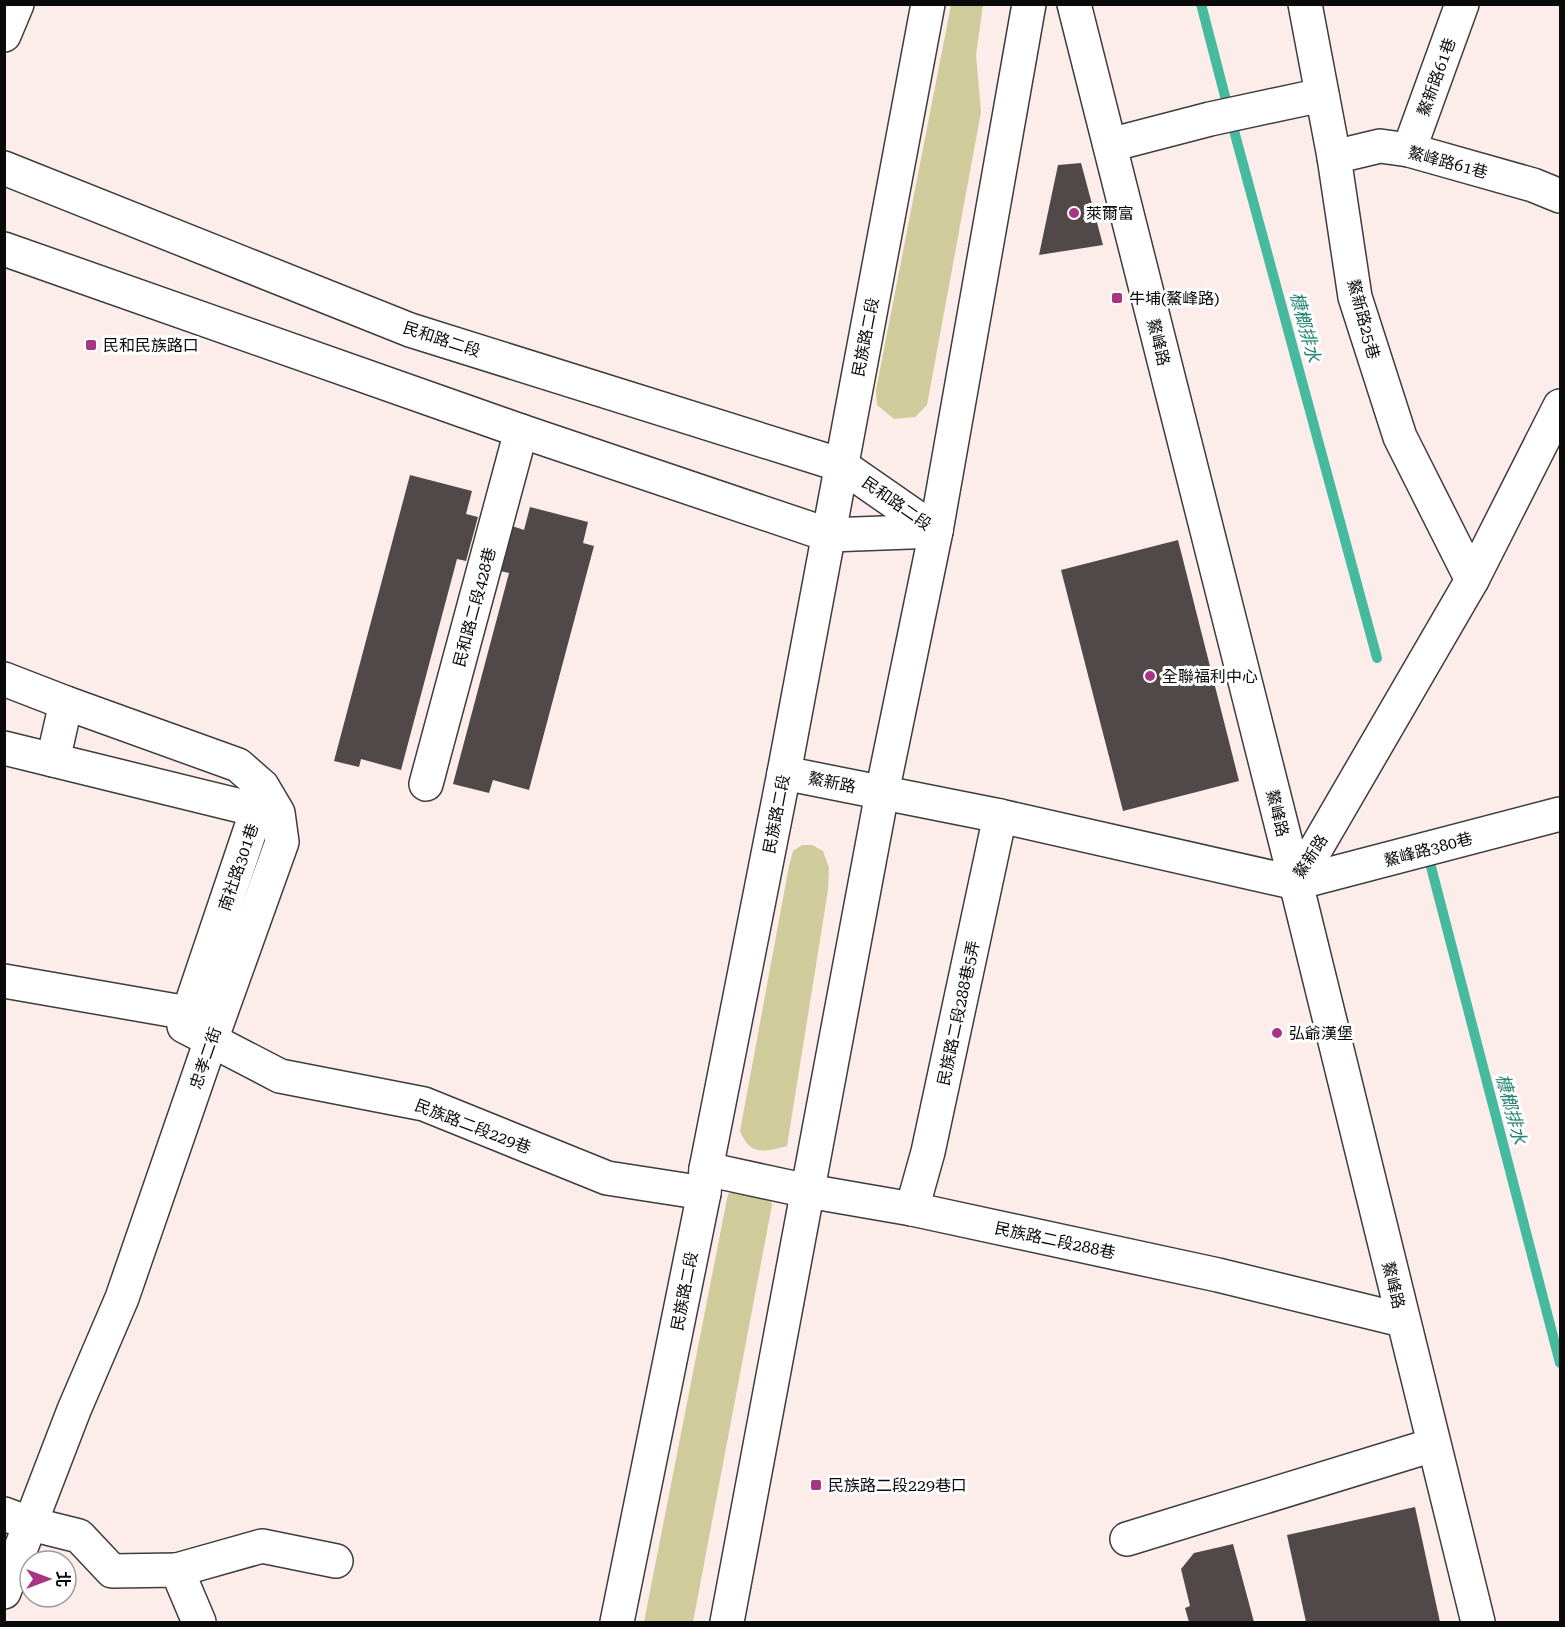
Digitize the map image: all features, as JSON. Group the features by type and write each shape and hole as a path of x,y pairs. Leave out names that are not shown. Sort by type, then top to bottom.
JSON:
{"street":[{"path":"4,36 17,4"},
{"name":"民族路二段","path":"617,1623 784,773 928,4"},
{"path":"727,1623 882,793 936,531 1029,4"},
{"name":"鰲峰路","path":"1074,4 1296,883 1478,1623"},
{"name":"鰲新路25巷","path":"1305,4 1334,157 1355,297 1400,437 1472,580"},
{"name":"鰲新路61巷","path":"1409,150 1462,4"},
{"path":"1110,145 1210,119 1322,95"},
{"name":"鰲峰路61巷","path":"1334,157 1380,146 1409,150 1533,185 1560,196"},
{"name":"民和路二段","path":"4,168 410,330 841,465 936,531"},
{"name":"民和路二段","path":"4,249 521,431 828,535 936,531"},
{"name":"鰲新路","path":"784,773 1000,816 1296,883 1472,580 1560,406"},
{"name":"民和路二段428巷","path":"426,783 521,431"},
{"name":"忠孝二街","path":"4,679 238,765 262,786 278,813 282,842 122,1298 74,1410 18,1519 4,1592"},
{"path":"53,760 66,703"},
{"name":"南社路301巷","path":"4,748 257,810 188,1013"},
{"name":"鰲峰路380巷","path":"1296,883 1560,814"},
{"name":"民族路二段288巷5弄","path":"912,1209 928,1152 1000,816"},
{"path":"4,981 188,1013 184,1026 211,1040"},
{"name":"民族路二段229巷","path":"211,1040 280,1076 424,1104 607,1178 705,1181"},
{"name":"民族路二段288巷","path":"705,1181 808,1191 912,1209 1218,1275 1402,1320"},
{"path":"1127,1539 1433,1445"},
{"path":"18,1519 79,1536 111,1571 177,1570 262,1546 336,1561"},
{"path":"177,1570 199,1623"}],"shaded area":[{"path":"951,5 983,5 976,55 981,112 927,405 915,417 894,419 877,405 876,390"},
{"path":"802,845 812,845 823,851 829,868 828,890 787,1146 759,1150 748,1145 740,1131 789,866 793,851"},
{"path":"736,1191 769,1197 772,1205 693,1622 644,1622 728,1194"}],"building":[{"path":"1081,163 1103,245 1039,255 1058,165"},
{"path":"410,475 472,491 466,514 478,517 466,561 457,559 401,770 361,759 359,767 334,761"},
{"path":"530,507 588,522 583,543 594,546 529,790 493,780 489,793 453,784 509,573 500,571 512,526 524,530"},
{"name":"全聯福利中心","path":"1178,540 1239,781 1123,811 1061,570"},
{"path":"1415,1507 1440,1622 1306,1622 1287,1535"},
{"path":"1233,1544 1254,1622 1189,1622 1185,1608 1190,1606 1181,1569 1194,1553"}],"waterway":[{"name":"槺榔排水","path":"1201,4 1377,658"},
{"name":"槺榔排水","path":"1430,863 1560,1363"}],"place":[{"name":"萊爾富","path":"1074,213"},
{"name":"牛埔(鰲峰路)","path":"1117,298"},
{"name":"民和民族路口","path":"91,345"},
{"name":"全聯福利中心","path":"1150,676"},
{"name":"弘爺漢堡","path":"1277,1033"},
{"name":"民族路二段229巷口","path":"816,1485"}]}
